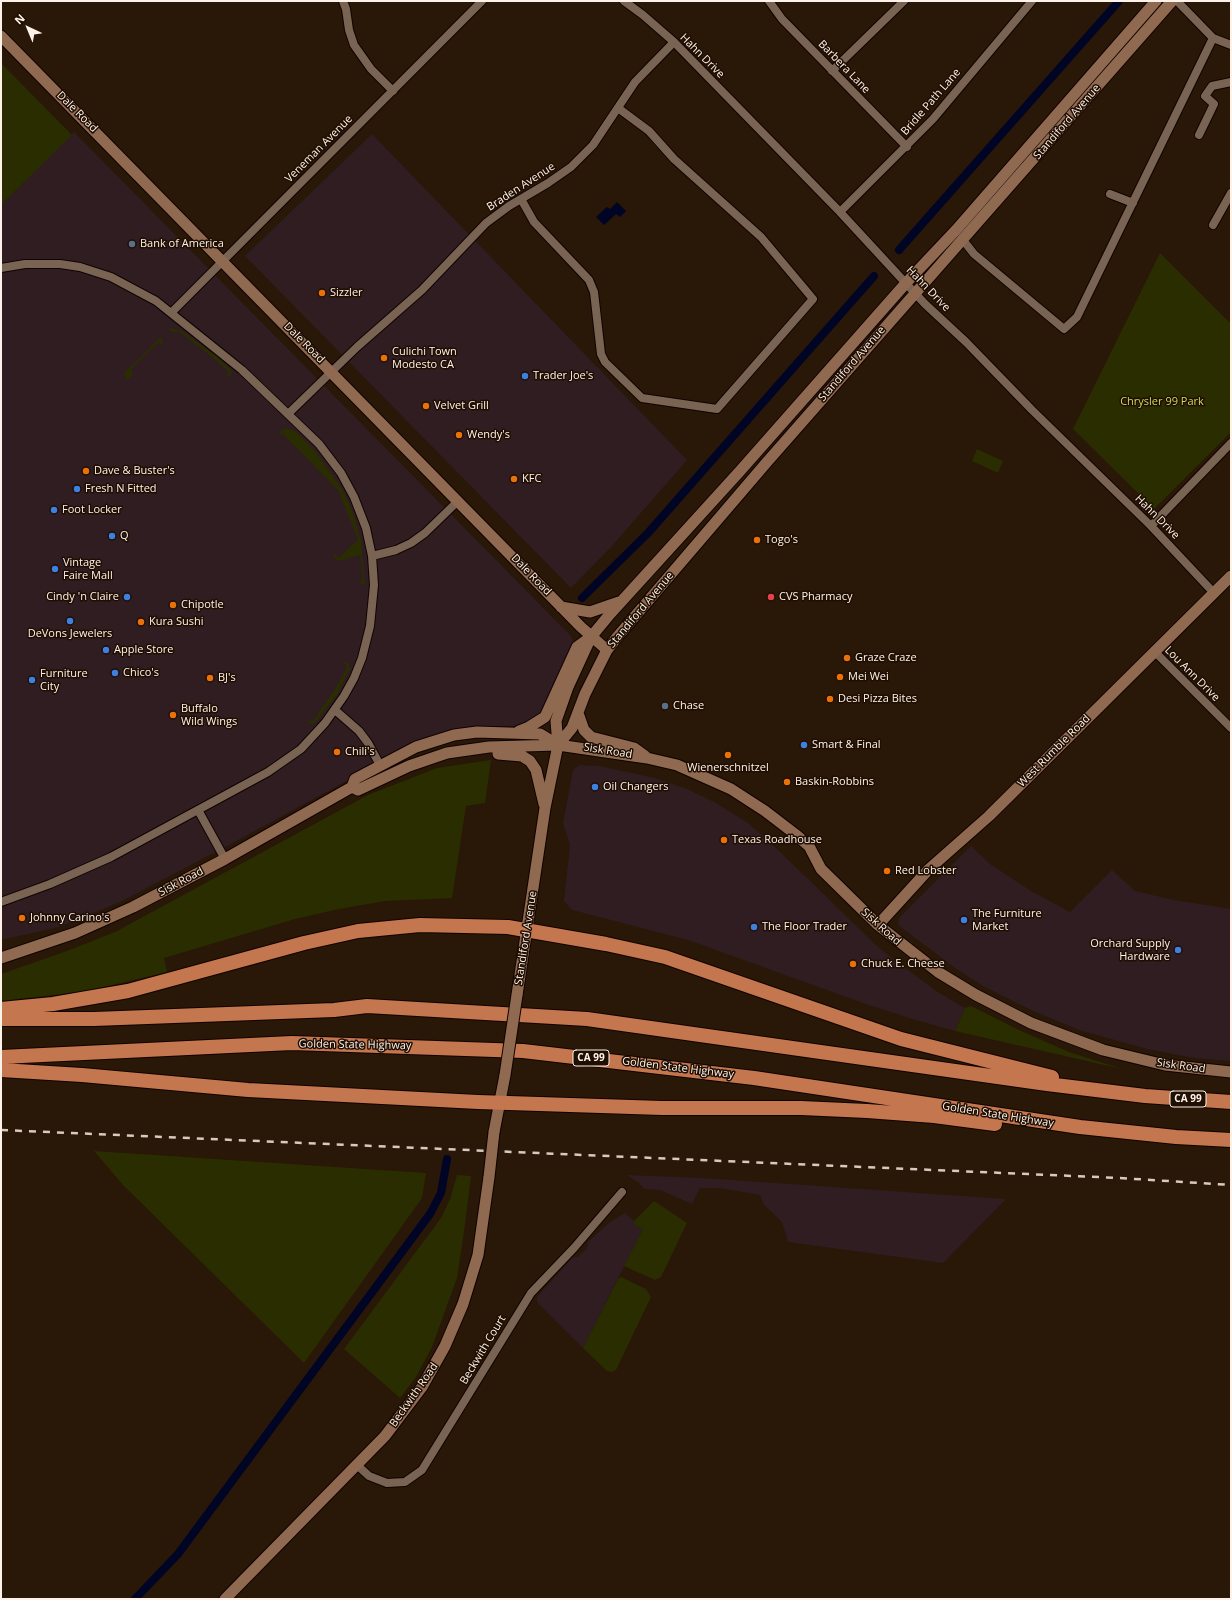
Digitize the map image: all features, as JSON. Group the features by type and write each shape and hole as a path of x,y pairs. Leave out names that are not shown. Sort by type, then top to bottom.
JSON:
{"highway":[{"path":"1,1009 53,1004 128,991 304,943 373,929 420,924 508,927 606,944 665,957 929,1047 1049,1076 1145,1096"},
{"name":"CA 99","path":"1,1019 94,1018 334,1010 367,1006 587,1019 1047,1084 1145,1096 1231,1102"},
{"name":"Golden State Highway","path":"1,1057 292,1043 523,1051 754,1078 1080,1127 1176,1138 1231,1140"},
{"path":"1,1070 97,1076 248,1090 500,1103 662,1108 801,1108 867,1110 934,1116 1078,1135 1176,1138"}],"main road":[{"name":"Standiford Avenue","path":"494,1132 500,1103 545,808 558,745 556,721 568,687 591,637 621,601 740,471 906,283 956,230 1156,1"},
{"name":"Standiford Avenue","path":"558,745 572,728 585,694 607,650 702,537 1172,1"},
{"name":"Dale Road","path":"1,36 591,637 607,650"},
{"name":"West Rumble Road","path":"878,925 929,869 989,816 1231,576"},
{"path":"562,607 590,612 621,601"},
{"path":"512,733 530,727 543,719 577,647 591,637"},
{"path":"578,713 584,730 591,737 634,748 647,758"},
{"name":"Sisk Road","path":"1,958 43,945 103,921 225,859 352,787 355,779 416,747 448,737 477,732 540,734 558,745"},
{"name":"Sisk Road","path":"352,787 358,790 409,766 447,753 490,747 558,745 647,758 677,765 707,777 731,789 765,811 809,846 821,869 878,925 906,949 958,985 1008,1012 1050,1031 1103,1050 1142,1060 1194,1069 1231,1072"},
{"path":"409,766 474,755 505,754 522,756 530,761 536,770 545,808"},
{"name":"Beckwith Road","path":"225,1599 357,1465 408,1407 436,1364 455,1326 478,1255 494,1132"}],"street":[{"path":"343,1 346,9 349,30 354,45 371,69 393,91"},
{"name":"Veneman Avenue","path":"171,313 482,1"},
{"name":"Hahn Drive","path":"624,1 648,19 674,42 840,212 915,293 1151,526 1214,593"},
{"name":"Barbera Lane","path":"769,1 782,19 907,147"},
{"path":"832,71 904,1"},
{"name":"Bridle Path Lane","path":"840,212 907,147 933,119 1032,1"},
{"path":"1177,1 1214,38 1231,45"},
{"path":"963,240 974,254 1064,329 1077,317 1214,38"},
{"name":"Braden Avenue","path":"288,413 331,371 422,290 486,223 571,167 593,145 635,82 674,42"},
{"path":"1199,135 1214,104 1205,96 1212,86 1231,82"},
{"path":"521,199 534,222 589,280 594,292 601,354 605,362 642,398 717,409 813,299 761,237 674,158 649,130 618,108"},
{"path":"1213,225 1231,193"},
{"path":"1110,194 1133,203"},
{"path":"1,268 40,264 80,267 111,277 156,301 231,360 319,444 341,473 360,512 372,556 374,597 368,637 354,678 335,710 315,735 293,755 268,772 84,870 1,902"},
{"path":"1151,526 1231,443"},
{"path":"372,556 396,550 419,538 458,501"},
{"name":"Lou Ann Drive","path":"1154,651 1231,728"},
{"path":"335,710 364,736 380,765"},
{"path":"198,810 225,859"},
{"name":"Beckwith Court","path":"357,1465 369,1476 386,1483 405,1482 422,1470 531,1293 574,1248 622,1192"}],"shaded area":[{"path":"74,132 568,633 572,638 573,644 541,716 520,726 480,726 462,728 418,742 229,845 120,902 59,927 1,940 1,205"},
{"path":"372,134 687,460 612,546 571,588 245,256"},
{"path":"579,765 599,766 655,778 687,789 716,803 748,823 771,843 879,948 936,991 965,1008 955,1031 863,1003 688,940 572,910 564,901 570,845 563,823 573,770"},
{"path":"971,846 990,864 1031,891 1070,912 1112,870 1135,891 1174,900 1231,909 1231,1061 1194,1058 1147,1049 1079,1030 1031,1010 983,986 955,968 898,925 899,918"},
{"path":"627,1175 703,1178 1006,1199 943,1263 788,1242 782,1222 764,1205 760,1195 720,1188 700,1188 692,1204 660,1190 644,1189 639,1183"},
{"path":"625,1213 634,1221 635,1225 643,1229 583,1348 537,1302 537,1297 573,1257 578,1257 587,1248 588,1242 610,1222"}],"green space":[{"path":"1,63 72,135 1,205"},
{"name":"Chrysler 99 Park","path":"1160,253 1231,324 1231,432 1154,509 1073,429"},
{"path":"170,328 182,331 216,356 230,369 232,373 229,377 227,377 228,371 213,358 181,333 169,331"},
{"path":"160,338 162,339 162,345 159,342 131,369 133,375 127,380 124,373"},
{"path":"286,428 295,431 314,450 342,489 353,513 361,541 365,586 359,582 363,579 360,555 338,561 333,556 335,554 339,558 358,539 338,490 284,435 278,433"},
{"path":"977,449 1003,461 998,473 972,461"},
{"path":"345,661 349,664 350,668 338,693 318,719 314,723 310,724 307,720 313,721 338,685 347,667 344,663"},
{"path":"491,760 485,803 466,806 452,898 385,901 295,919 164,958 167,972 87,991 1,1001 1,974 67,951 115,932 368,795 437,768"},
{"path":"971,1006 1021,1031 1069,1052 1122,1069 955,1031 965,1008"},
{"path":"94,1151 426,1173 422,1198 304,1363 123,1185"},
{"path":"457,1175 471,1176 457,1278 432,1347 416,1377 400,1398 344,1349 441,1218 450,1199"},
{"path":"654,1201 687,1223 661,1277 655,1280 624,1266 643,1229 635,1225 634,1221"},
{"path":"621,1277 646,1289 651,1297 616,1370 612,1372 607,1371 583,1348 618,1279"}],"water":[{"path":"617,202 626,211 620,217 616,214 604,225 596,217 607,207 610,209"}],"waterway":[{"path":"899,250 1119,1"},
{"path":"582,598 648,533 874,276"},
{"path":"135,1599 178,1554 430,1214 441,1193 447,1159"}],"railway":[{"path":"1,1130 1120,1178 1231,1185"}],"place":[{"name":"Bank of America","path":"132,244"},
{"name":"Sizzler","path":"322,293"},
{"name":"Culichi Town Modesto CA","path":"384,358"},
{"name":"Trader Joe's","path":"525,376"},
{"name":"Velvet Grill","path":"426,406"},
{"name":"Wendy's","path":"459,435"},
{"name":"Dave & Buster's","path":"86,471"},
{"name":"KFC","path":"514,479"},
{"name":"Fresh N Fitted","path":"77,489"},
{"name":"Foot Locker","path":"54,510"},
{"name":"Q","path":"112,536"},
{"name":"Togo's","path":"757,540"},
{"name":"Vintage Faire Mall","path":"55,569"},
{"name":"Cindy 'n Claire","path":"127,597"},
{"name":"CVS Pharmacy","path":"771,597"},
{"name":"Chipotle","path":"173,605"},
{"name":"DeVons Jewelers","path":"70,621"},
{"name":"Kura Sushi","path":"141,622"},
{"name":"Apple Store","path":"106,650"},
{"name":"Graze Craze","path":"847,658"},
{"name":"Chico's","path":"115,673"},
{"name":"Mei Wei","path":"840,677"},
{"name":"BJ's","path":"210,678"},
{"name":"Furniture City","path":"32,680"},
{"name":"Desi Pizza Bites","path":"830,699"},
{"name":"Chase","path":"665,706"},
{"name":"Buffalo Wild Wings","path":"173,715"},
{"name":"Smart & Final","path":"804,745"},
{"name":"Chili's","path":"337,752"},
{"name":"Wienerschnitzel","path":"728,755"},
{"name":"Baskin-Robbins","path":"787,782"},
{"name":"Oil Changers","path":"595,787"},
{"name":"Texas Roadhouse","path":"724,840"},
{"name":"Red Lobster","path":"887,871"},
{"name":"Johnny Carino's","path":"22,918"},
{"name":"The Furniture Market","path":"964,920"},
{"name":"The Floor Trader","path":"754,927"},
{"name":"Orchard Supply Hardware","path":"1178,950"},
{"name":"Chuck E. Cheese","path":"853,964"}]}
